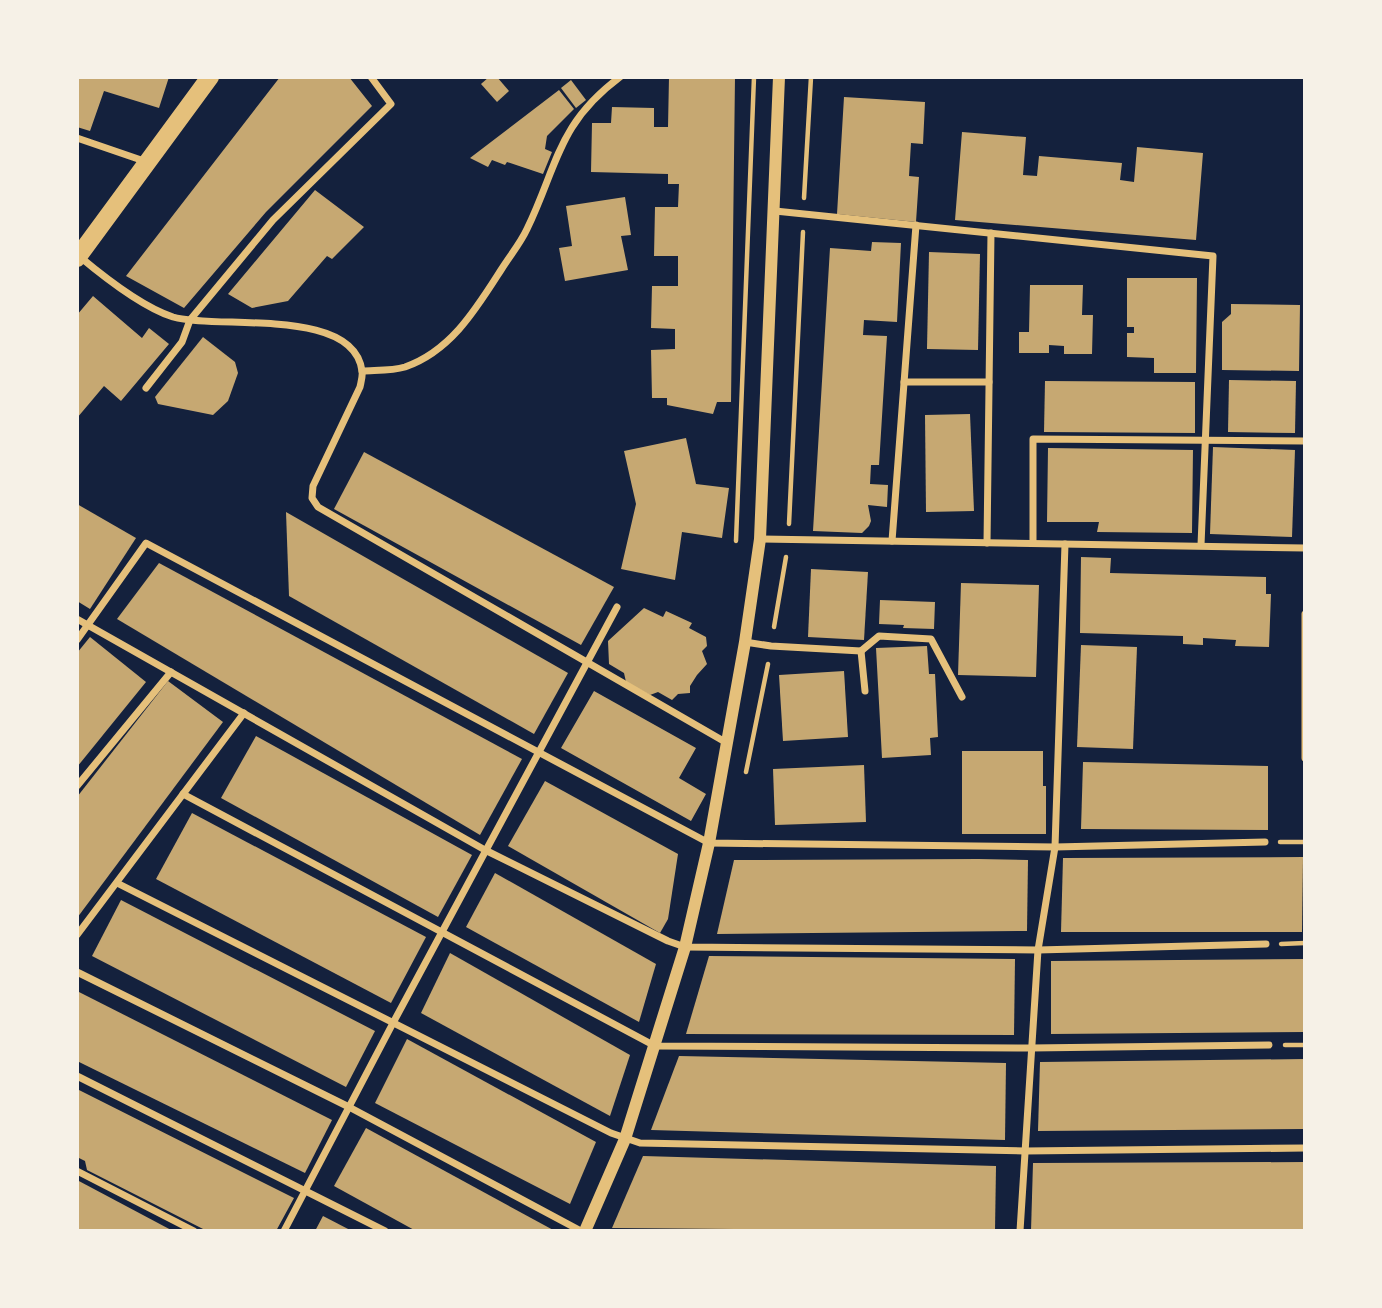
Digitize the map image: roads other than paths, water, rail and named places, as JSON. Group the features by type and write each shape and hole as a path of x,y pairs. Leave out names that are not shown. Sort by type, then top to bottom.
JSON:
{"main road":[{"path":"78,257 210,77"}],"street":[{"path":"146,388 182,342 190,320 274,219 391,104 371,77"},
{"path":"362,371 402,368 418,361 436,350 469,319 526,230 548,174 579,114 620,77"},
{"path":"77,972 349,1107 583,1231 625,1139 685,947 709,843 745,642 760,539 779,77"},
{"path":"77,138 147,162"},
{"path":"775,211 1213,256 1201,545"},
{"path":"892,541 916,225"},
{"path":"987,543 991,233"},
{"path":"78,257 111,282 160,311 190,320 301,326 322,331 343,341 355,354 362,371 360,387 313,486 314,503 727,743"},
{"path":"904,382 989,382"},
{"path":"1033,543 1033,439 1305,441"},
{"path":"760,539 1305,548"},
{"path":"77,639 89,626 146,543 709,843 1055,847 1265,842"},
{"path":"1020,1231 1038,950 1055,847 1065,544"},
{"path":"284,1231 538,750 617,607"},
{"path":"1305,614 1305,758"},
{"path":"77,619 485,850 685,947 1038,950 1266,944"},
{"path":"745,642 861,652 879,636 931,639 962,697"},
{"path":"861,652 864,691"},
{"path":"77,786 171,672"},
{"path":"77,935 244,713"},
{"path":"183,794 656,1046 1031,1048 1269,1045"},
{"path":"117,883 625,1139 640,1143 1025,1151 1305,1148"},
{"path":"77,1076 385,1231"},
{"path":"77,1171 194,1231"}]}
